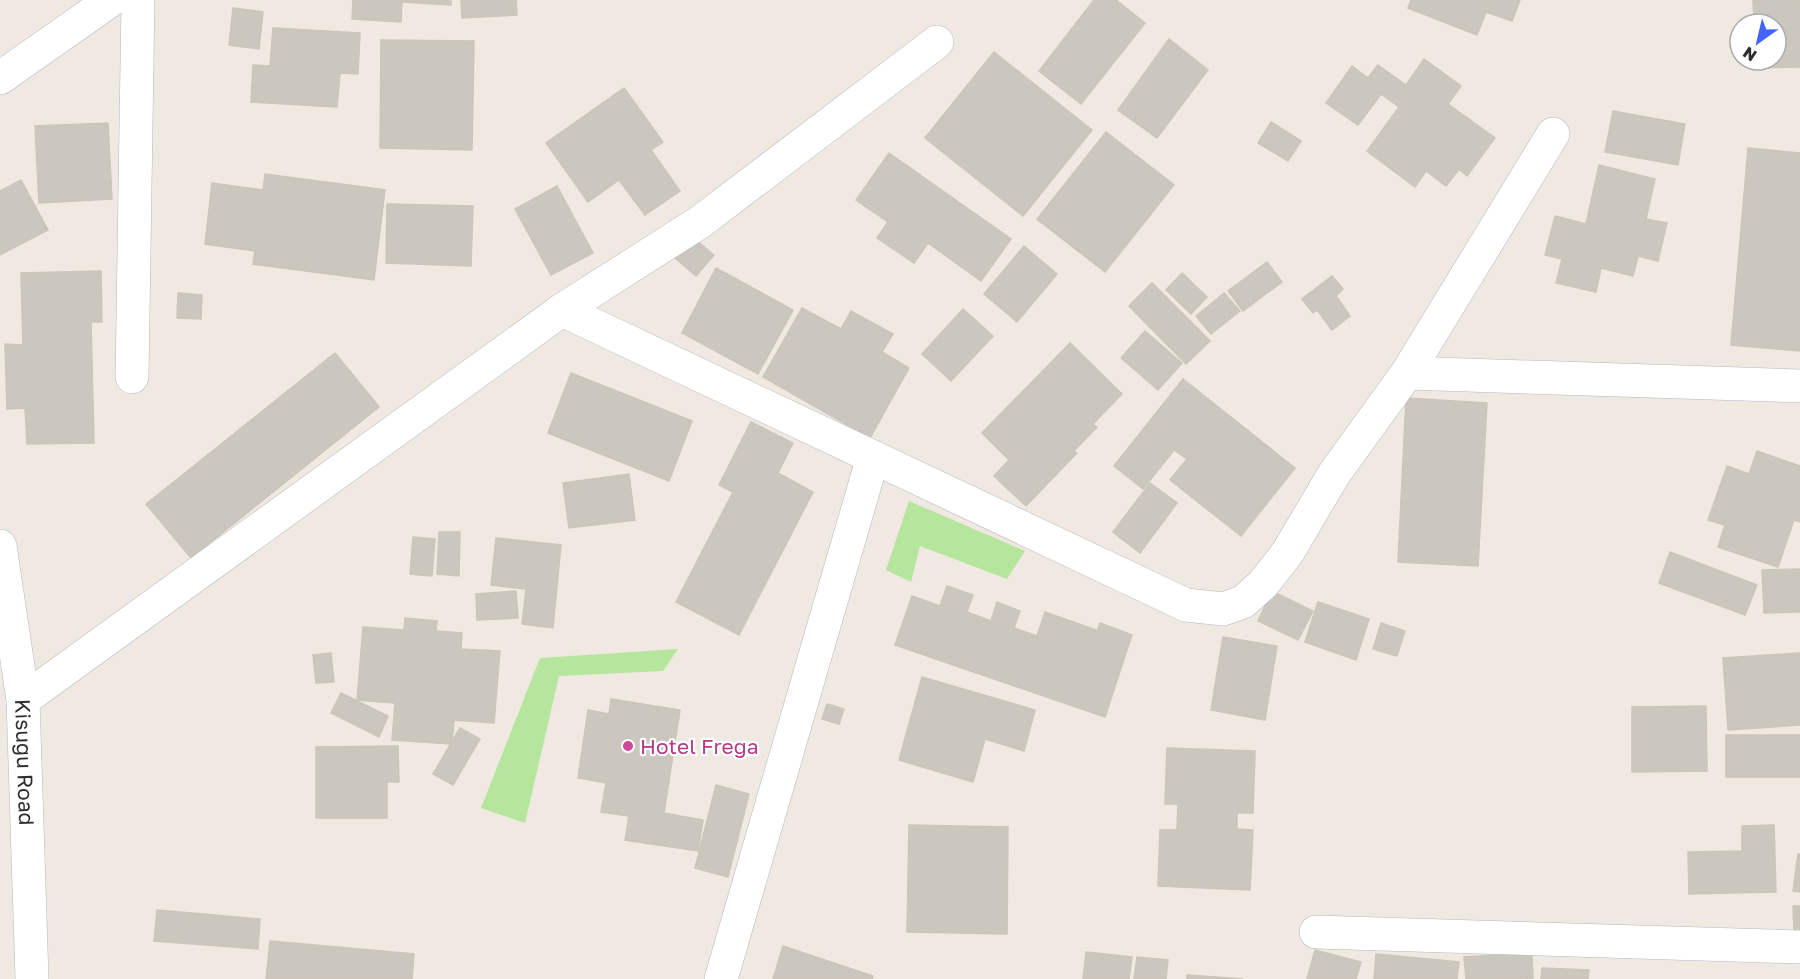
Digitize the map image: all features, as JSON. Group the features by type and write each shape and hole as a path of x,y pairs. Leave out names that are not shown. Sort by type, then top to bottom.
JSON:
{"street":[{"path":"0,78 111,0"},
{"path":"132,377 138,0"},
{"path":"23,700 562,310 700,222 936,42"},
{"path":"562,310 1186,605 1223,609 1242,602 1263,584 1288,552 1334,474 1407,373 1553,134"},
{"path":"1407,373 1800,386"},
{"path":"721,979 873,457"},
{"name":"Kisugu Road","path":"0,546 23,700 32,979"},
{"path":"1316,932 1800,947"}],"green space":[{"path":"909,501 1025,551 1007,579 920,546 911,582 886,570"},
{"path":"678,649 663,671 559,676 525,823 481,808 540,658"}],"building":[{"path":"353,0 451,0 451,5 402,2 401,22 352,19"},
{"path":"461,0 516,0 517,15 462,18"},
{"path":"1094,0 1116,0 1145,23 1081,104 1039,71"},
{"path":"1411,0 1520,0 1512,21 1486,12 1477,35 1408,8"},
{"path":"1753,0 1800,0 1800,67 1788,67 1788,12 1754,12"},
{"path":"233,8 263,12 259,49 229,45"},
{"path":"273,28 360,33 358,74 340,73 337,107 251,102 253,65 270,66"},
{"path":"1169,39 1208,70 1157,138 1118,110"},
{"path":"381,40 474,41 472,150 380,148"},
{"path":"994,52 1092,130 1023,216 925,138"},
{"path":"1424,59 1461,86 1448,104 1495,138 1467,176 1459,169 1446,186 1426,171 1415,187 1367,151 1399,107 1381,94 1358,125 1326,103 1352,66 1368,78 1378,65 1406,85"},
{"path":"624,88 663,142 651,150 680,191 645,215 619,180 588,202 546,143"},
{"path":"1613,111 1685,124 1678,165 1605,152"},
{"path":"1271,122 1301,141 1288,161 1258,143"},
{"path":"108,123 112,199 39,203 35,126"},
{"path":"1106,132 1174,185 1105,272 1037,219"},
{"path":"1748,148 1800,153 1800,351 1731,345"},
{"path":"889,153 1011,239 981,281 928,243 914,263 877,238 888,222 856,200"},
{"path":"1599,165 1655,179 1646,219 1667,223 1658,261 1638,256 1633,276 1601,268 1596,292 1556,283 1562,259 1545,255 1555,216 1586,224"},
{"path":"265,174 385,190 374,280 253,264 255,251 205,244 212,183 263,190"},
{"path":"21,180 48,230 0,255 0,191"},
{"path":"557,186 593,253 551,275 515,209"},
{"path":"387,204 473,206 471,266 386,263"},
{"path":"692,237 714,255 696,276 675,258"},
{"path":"1024,246 1057,274 1017,322 984,294"},
{"path":"1267,262 1282,282 1243,311 1228,291"},
{"path":"716,268 793,310 758,374 682,333"},
{"path":"101,271 102,322 91,322 94,443 27,444 25,408 7,409 5,344 23,345 21,273"},
{"path":"1182,273 1207,297 1191,314 1166,290"},
{"path":"1332,276 1343,289 1336,296 1350,316 1332,330 1317,310 1313,313 1302,299"},
{"path":"1152,283 1210,341 1186,364 1129,306"},
{"path":"178,293 202,295 201,319 177,318"},
{"path":"1224,293 1240,311 1211,334 1196,316"},
{"path":"802,308 841,329 851,311 893,334 882,352 909,368 870,438 763,377"},
{"path":"963,309 993,336 951,381 922,354"},
{"path":"1145,331 1182,363 1158,390 1121,358"},
{"path":"1070,343 1122,394 1093,424 1097,427 1074,451 1077,453 1026,506 994,476 1009,460 982,433"},
{"path":"335,353 379,407 191,558 146,504"},
{"path":"571,373 692,421 669,481 548,433"},
{"path":"1183,379 1295,468 1241,536 1170,480 1187,459 1174,450 1143,489 1114,466"},
{"path":"1406,398 1487,403 1478,566 1398,562"},
{"path":"751,422 793,443 778,473 813,492 739,635 676,602 733,492 719,485"},
{"path":"1757,451 1800,466 1800,522 1794,520 1778,567 1718,547 1725,525 1708,520 1727,466 1749,474"},
{"path":"629,474 635,520 569,528 563,483"},
{"path":"1150,483 1177,503 1140,553 1113,532"},
{"path":"439,532 460,532 459,576 437,574"},
{"path":"413,537 435,539 432,576 410,574"},
{"path":"496,538 561,545 553,628 522,624 526,589 491,585"},
{"path":"1670,552 1757,585 1745,615 1659,583"},
{"path":"1800,569 1800,612 1764,613 1762,570"},
{"path":"947,586 973,595 967,612 991,621 997,602 1020,611 1014,628 1037,636 1045,612 1096,630 1092,645 1100,623 1132,635 1105,717 895,645 912,596 940,606"},
{"path":"516,591 518,618 477,620 476,594"},
{"path":"1272,591 1313,611 1298,640 1258,621"},
{"path":"1318,602 1369,619 1356,660 1305,642"},
{"path":"405,618 437,621 436,631 462,633 461,649 500,651 494,723 454,720 452,744 392,740 395,703 357,700 363,627 404,630"},
{"path":"1381,623 1405,631 1397,656 1373,649"},
{"path":"1223,637 1277,646 1265,720 1211,710"},
{"path":"331,653 334,682 316,683 313,655"},
{"path":"1800,653 1800,725 1728,730 1723,658"},
{"path":"922,677 1035,710 1024,751 985,739 973,782 899,760"},
{"path":"341,693 388,716 379,737 331,713"},
{"name":"Hotel Frega","path":"611,699 680,710 664,813 703,820 698,851 625,840 629,816 601,812 606,783 578,778 588,710 609,714"},
{"path":"827,704 844,709 839,724 822,719"},
{"path":"1706,706 1707,771 1632,772 1632,707"},
{"path":"460,728 480,739 453,785 433,774"},
{"path":"1726,735 1800,735 1800,777 1726,777"},
{"path":"398,746 399,782 387,782 387,818 316,818 316,747"},
{"path":"1167,748 1255,751 1253,813 1237,813 1237,829 1253,830 1250,890 1158,886 1160,830 1177,830 1178,804 1165,804"},
{"path":"716,785 749,794 728,877 695,868"},
{"path":"909,825 1008,827 1007,934 907,932"},
{"path":"1774,825 1776,892 1689,894 1688,852 1742,851 1742,826"},
{"path":"1798,854 1800,854 1800,892 1793,891"},
{"path":"1793,906 1800,906 1800,931 1794,932"},
{"path":"157,910 260,919 258,949 154,941"},
{"path":"270,941 414,954 412,979 266,979"},
{"path":"783,946 873,976 872,979 773,979"},
{"path":"1315,950 1361,962 1356,979 1307,979"},
{"path":"1086,952 1132,957 1129,979 1083,979"},
{"path":"1532,953 1533,978 1466,979 1464,957"},
{"path":"1376,954 1459,962 1457,979 1374,979"},
{"path":"1137,957 1168,960 1166,979 1134,979"},
{"path":"1542,968 1589,970 1588,979 1541,979"},
{"path":"1187,975 1243,979 1187,979"}],"place":[{"name":"Hotel Frega","path":"628,746"}]}
